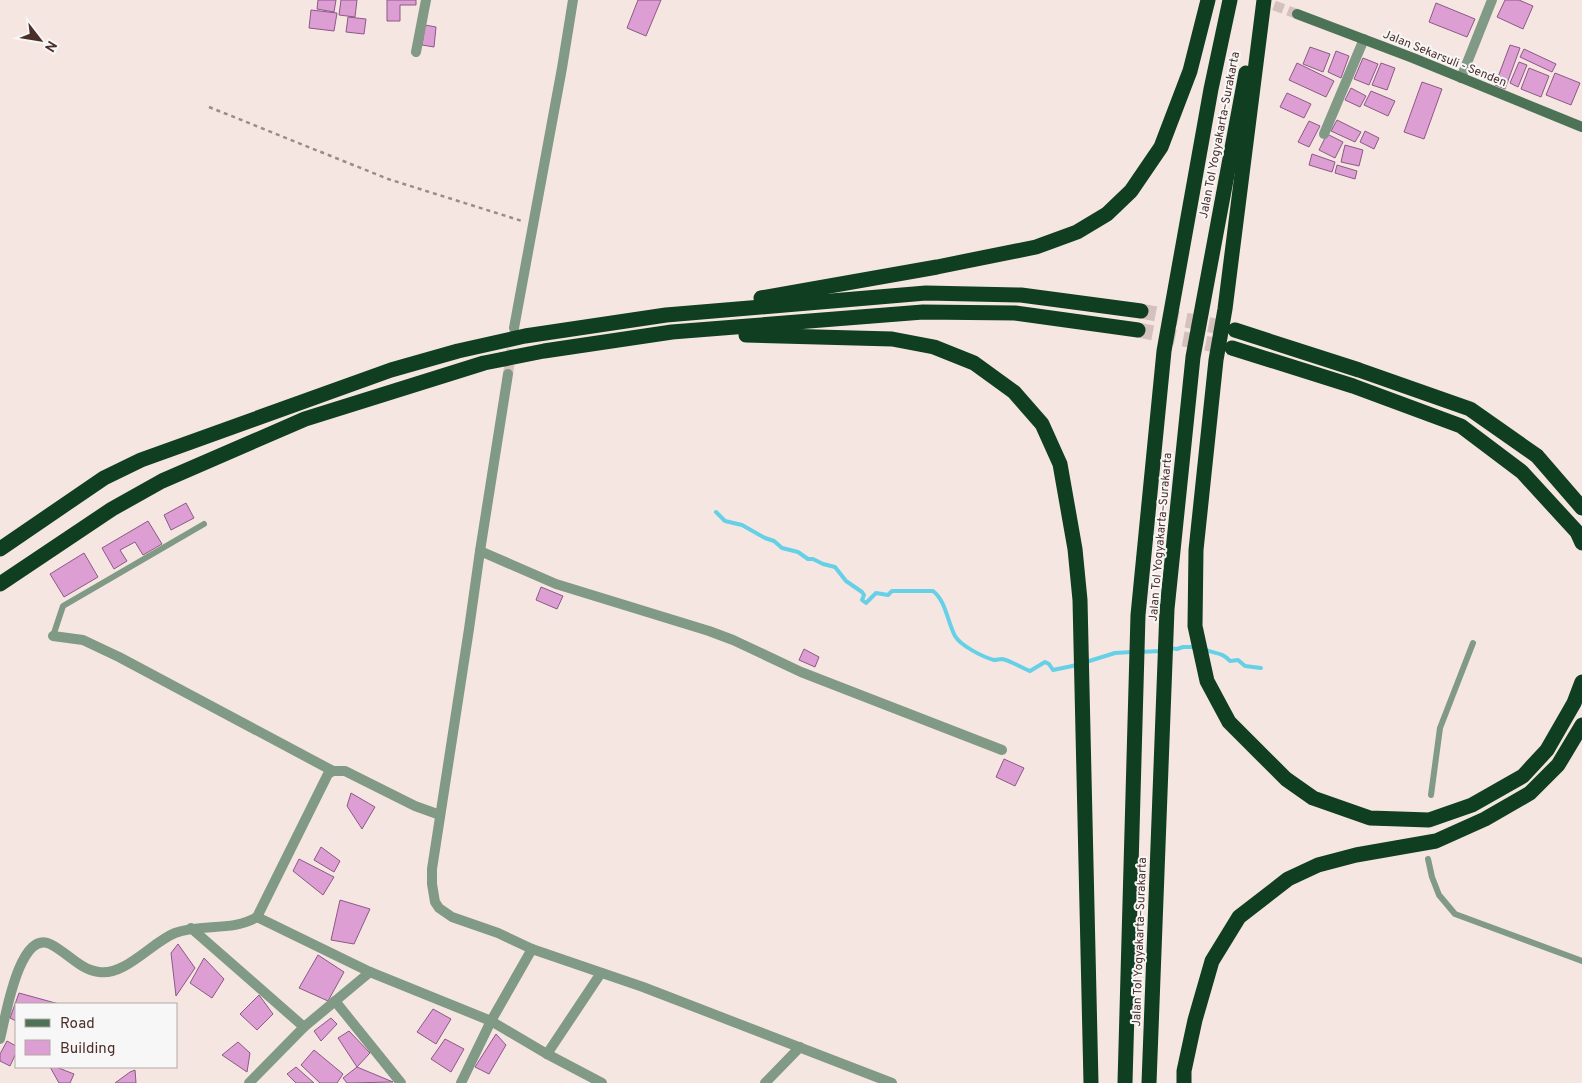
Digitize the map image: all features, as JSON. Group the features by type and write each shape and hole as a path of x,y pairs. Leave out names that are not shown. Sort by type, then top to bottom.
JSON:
{"highway":[{"path":"0,549 104,478 141,460 391,370 458,351 524,336 666,315 937,267 1036,247 1077,232 1107,214 1132,191 1161,147 1190,71 1208,0"},
{"name":"Jalan Tol Yogyakarta–Surakarta","path":"1125,1083 1139,605 1164,351 1211,89 1230,0"},
{"name":"Jalan Tol Yogyakarta–Surakarta","path":"1149,1083 1167,609 1193,356 1200,309 1260,0"},
{"path":"1264,0 1225,309 1216,360 1196,550 1195,626 1208,681 1229,722 1286,779 1313,798 1370,818 1430,820 1472,805 1523,776 1546,750 1574,703 1582,682"},
{"path":"666,315 926,293 1021,295 1141,311"},
{"path":"0,584 112,509 162,481 305,419 484,363 544,350 672,332 923,312 1015,313 1138,330"},
{"path":"1235,330 1359,370 1470,409 1538,456 1582,508"},
{"path":"672,332 892,339 934,348 974,362 1014,392 1042,424 1060,464 1080,600 1091,1083"},
{"path":"1232,348 1353,386 1461,426 1522,472 1577,532 1582,543"},
{"path":"1184,1083 1184,1072 1195,1020 1212,961 1239,917 1288,879 1318,865 1356,855 1436,841 1485,820 1530,794 1558,765 1582,726"}],"street":[{"path":"416,52 426,0"},
{"path":"514,328 573,0"},
{"path":"1461,78 1492,0"},
{"name":"Jalan Sekarsuli - Senden","path":"1297,14 1582,127"},
{"path":"1324,134 1364,39"},
{"path":"508,374 432,876 433,895 439,908 452,917 498,933 532,950 643,987 892,1083"},
{"path":"480,551 556,584 733,640 801,672 1002,750"},
{"path":"53,636 83,640 120,657 333,770 352,774 415,806 440,815"},
{"path":"0,1039 16,972 30,950 40,942 50,944 77,963 98,972 104,972 133,962 157,942 175,933 191,928 234,925 252,920 256,916 328,774 333,770"},
{"path":"256,916 370,972 491,1021 547,1054 602,1083"},
{"path":"191,928 304,1027"},
{"path":"461,1083 491,1021 532,950"},
{"path":"250,1083 304,1027 370,972"},
{"path":"547,1054 601,973"},
{"path":"335,1001 402,1083"},
{"path":"765,1083 800,1047"}],"lane":[{"path":"53,636 64,606 204,524"},
{"path":"1431,795 1440,728 1473,643"},
{"path":"1428,859 1439,895 1455,914 1582,961"}],"path":[{"path":"209,107 388,179 534,224"}],"building":[{"path":"318,0 336,0 334,12 317,9"},
{"path":"341,0 357,0 355,17 339,15"},
{"path":"387,0 416,0 416,5 400,5 400,21 387,21"},
{"path":"638,0 661,0 646,36 627,28"},
{"path":"1505,0 1519,0 1533,6 1523,29 1497,17"},
{"path":"1436,3 1475,19 1467,37 1429,22"},
{"path":"311,10 337,13 334,31 309,28"},
{"path":"348,17 366,19 364,34 346,32"},
{"path":"425,25 436,27 434,47 422,45"},
{"path":"1510,45 1520,48 1505,89 1495,85"},
{"path":"1310,47 1330,54 1323,72 1303,64"},
{"path":"1524,49 1556,64 1552,72 1520,57"},
{"path":"1336,51 1349,56 1341,78 1328,72"},
{"path":"1363,58 1378,64 1369,85 1354,79"},
{"path":"1519,62 1527,65 1518,87 1510,83"},
{"path":"1297,63 1334,81 1326,97 1289,80"},
{"path":"1381,63 1395,68 1387,90 1372,85"},
{"path":"1529,68 1549,76 1541,97 1521,89"},
{"path":"1555,73 1580,83 1571,105 1546,95"},
{"path":"1422,82 1442,89 1424,139 1404,132"},
{"path":"1351,88 1366,96 1360,107 1345,100"},
{"path":"1371,91 1395,101 1388,116 1364,105"},
{"path":"1287,93 1311,104 1304,118 1280,107"},
{"path":"1337,120 1361,132 1355,142 1331,131"},
{"path":"1309,121 1320,126 1309,147 1298,142"},
{"path":"1365,131 1379,138 1374,149 1360,142"},
{"path":"1327,134 1343,142 1335,158 1319,150"},
{"path":"1345,145 1363,150 1359,166 1341,162"},
{"path":"1312,154 1335,162 1332,172 1309,165"},
{"path":"1337,165 1357,171 1355,179 1335,173"},
{"path":"186,503 194,518 171,530 164,515"},
{"path":"148,521 162,544 143,555 135,542 120,550 127,561 114,569 102,548"},
{"path":"84,553 98,577 64,597 50,574"},
{"path":"541,587 563,596 557,609 536,600"},
{"path":"804,649 819,657 815,667 799,660"},
{"path":"1004,759 1024,768 1015,786 996,777"},
{"path":"351,793 375,807 362,829 347,806"},
{"path":"321,847 340,861 334,872 314,860"},
{"path":"299,859 334,877 323,895 293,871"},
{"path":"340,900 370,909 354,944 331,940"},
{"path":"178,944 195,968 176,996 171,953"},
{"path":"318,955 344,972 328,1001 299,988"},
{"path":"204,958 224,979 212,998 190,983"},
{"path":"19,993 55,1003 15,1003"},
{"path":"259,995 273,1014 257,1030 240,1014"},
{"path":"15,1004 15,1020 10,1018"},
{"path":"433,1009 451,1019 436,1044 417,1032"},
{"path":"331,1018 337,1024 321,1041 314,1031"},
{"path":"349,1031 370,1053 357,1067 338,1038"},
{"path":"496,1034 506,1045 489,1074 475,1067"},
{"path":"445,1039 464,1049 451,1072 431,1059"},
{"path":"7,1041 15,1045 15,1055 10,1066 0,1061 0,1054"},
{"path":"238,1042 250,1053 247,1072 222,1055"},
{"path":"314,1050 343,1074 337,1083 320,1083 301,1065"},
{"path":"296,1067 314,1083 296,1083 287,1074"},
{"path":"357,1067 393,1082 347,1083 343,1078"},
{"path":"51,1068 59,1068 74,1074 70,1083 59,1083"},
{"path":"135,1070 136,1083 115,1083 130,1072"}],"waterway":[{"path":"716,512 725,521 742,525 774,541 782,548 798,552 808,559 835,567 846,581 862,592 864,595 862,600 866,603 876,593 888,595 892,591 933,591 941,600 952,630 958,640 973,651 984,656 994,660 1006,660 1030,671 1045,662 1053,670 1077,665"},
{"path":"1169,648 1195,647"},
{"path":"1204,649 1221,654 1230,661 1238,660 1245,666 1261,668"},
{"path":"1139,652 1162,651"},
{"path":"1086,662 1115,653 1132,652"}],"tunnel":[{"path":"1260,0 1297,14"},
{"path":"1141,311 1235,330"},
{"path":"1138,330 1230,348"},
{"path":"508,374 514,333"}]}
